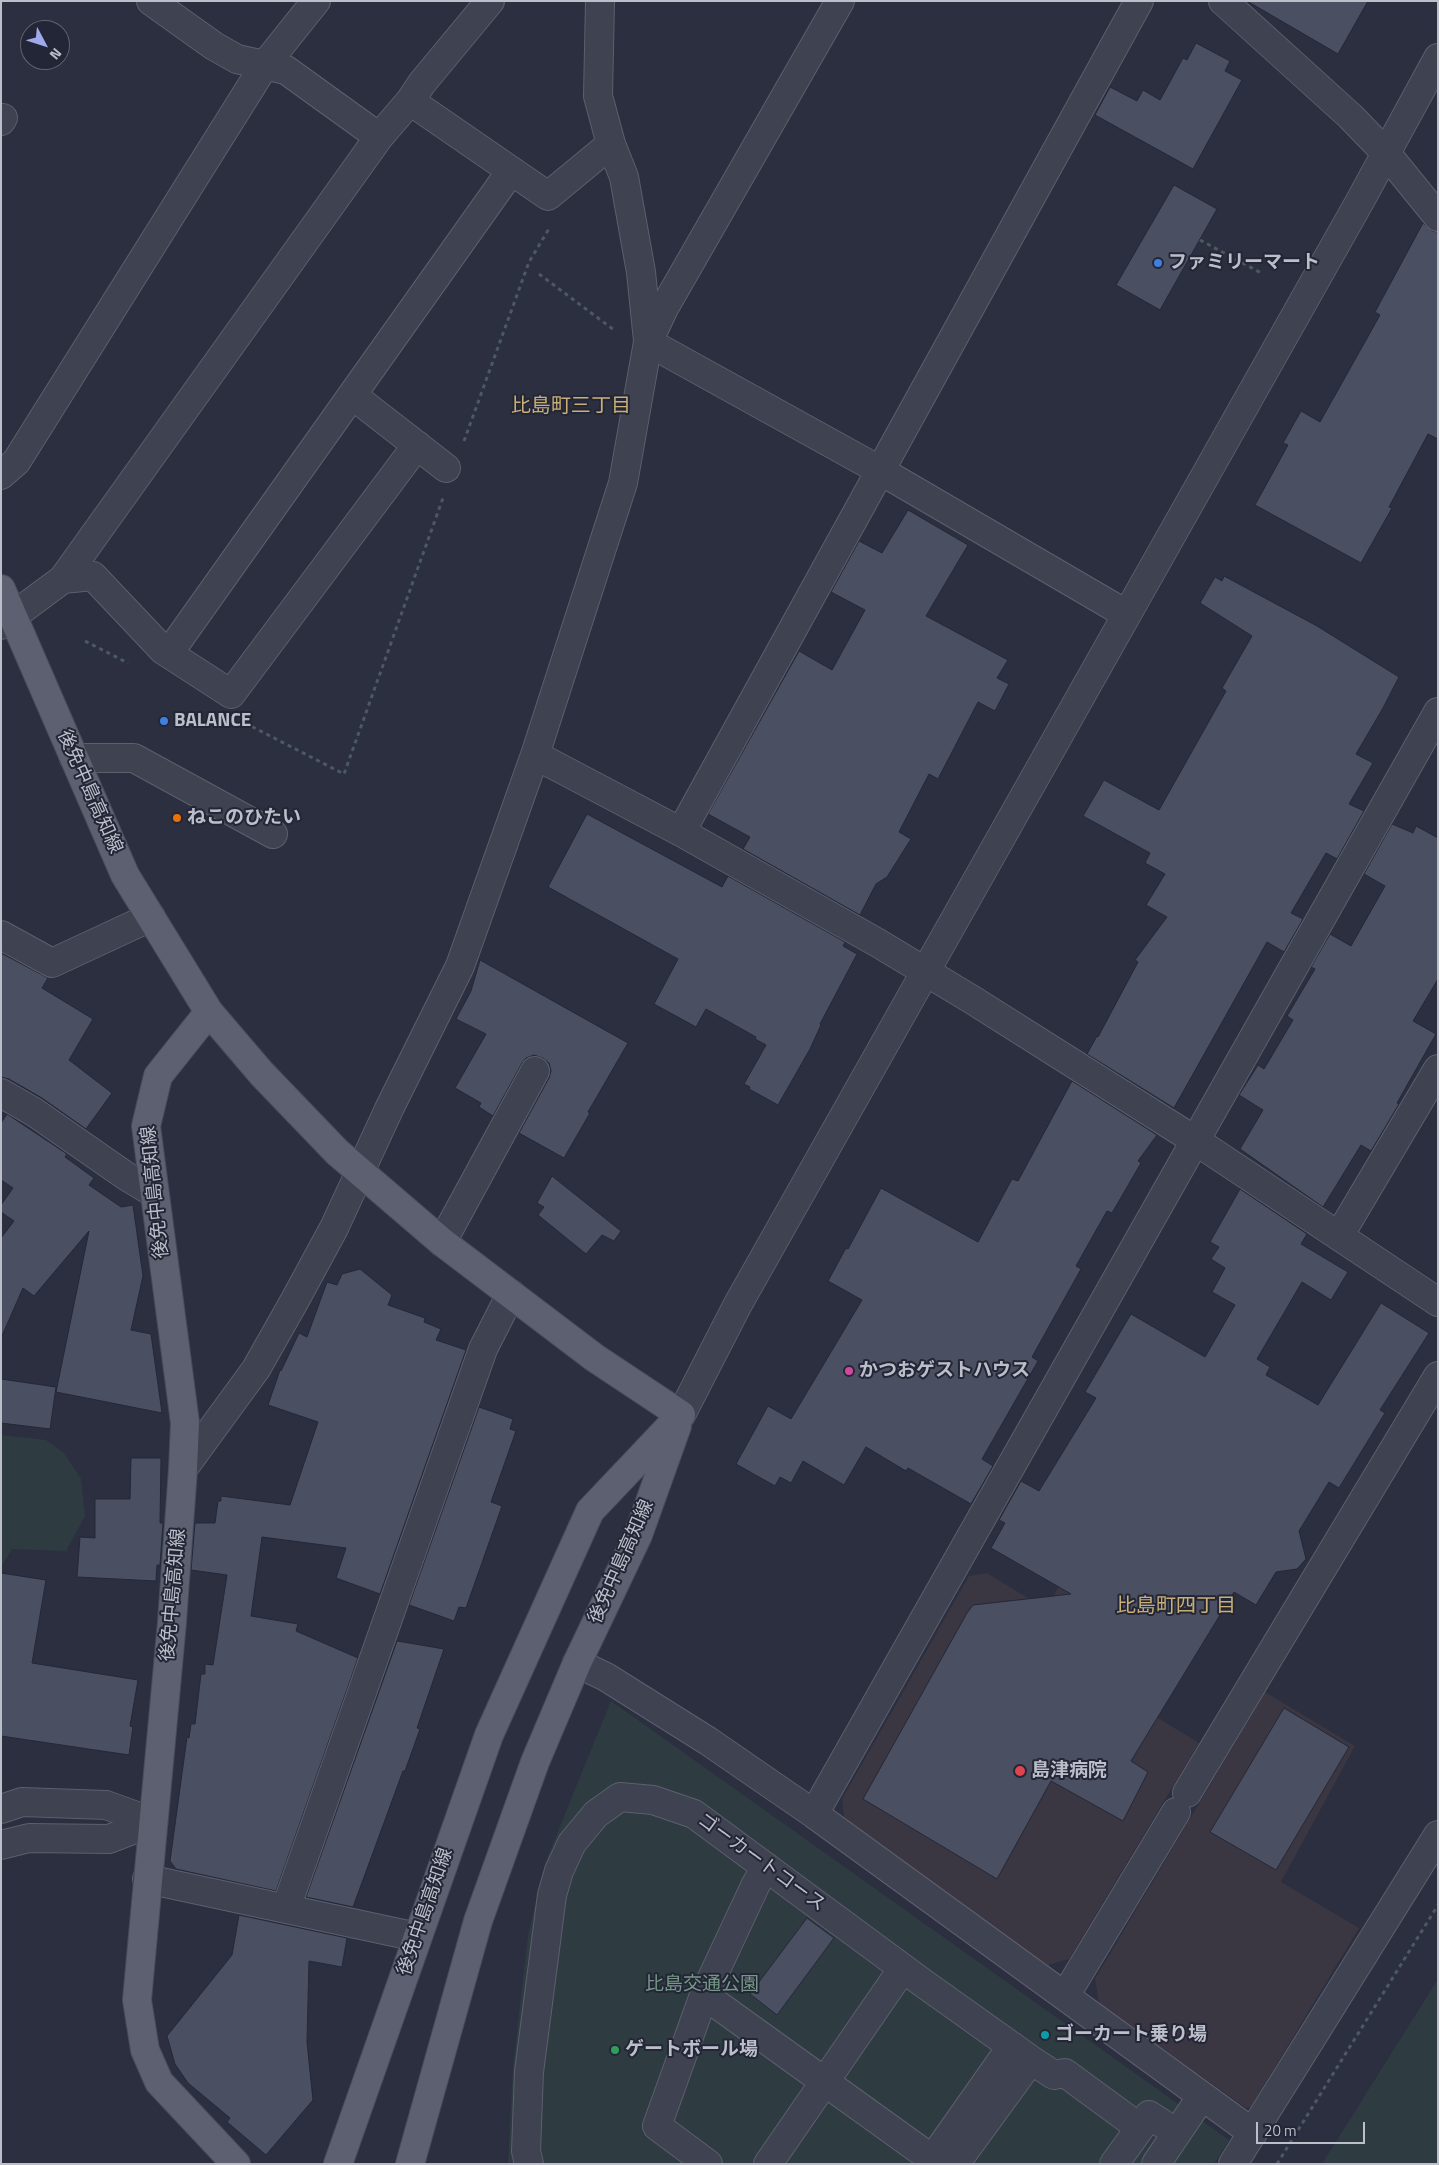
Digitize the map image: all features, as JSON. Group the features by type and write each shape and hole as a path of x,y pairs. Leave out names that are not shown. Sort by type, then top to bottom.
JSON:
{"main road":[{"name":"後免中島高知線","path":"1,589 7,621 74,758 125,874 209,1012 262,1074 337,1152 442,1242 595,1358 681,1415"},
{"name":"後免中島高知線","path":"209,1012 158,1076 146,1126 185,1423 184,1469 172,1622 137,2000 146,2050 159,2082 236,2164"},
{"name":"後免中島高知線","path":"410,2164 478,1921 535,1762 578,1662 638,1535 681,1415"},
{"name":"後免中島高知線","path":"338,2164 489,1735 590,1511 681,1415"}],"street":[{"path":"151,1 214,46 237,59 286,70 380,137"},
{"path":"1,475 16,462 264,66 316,1"},
{"path":"7,621 63,579 380,137 490,1"},
{"path":"600,1 598,96 611,144 624,176 641,272 648,342"},
{"path":"184,1469 256,1369 334,1228 460,966 534,755 623,483 648,342 664,308 840,1"},
{"path":"681,832 1139,1"},
{"path":"1223,1 1350,116 1386,153 1438,218"},
{"path":"681,1415 738,1304 1438,58"},
{"path":"410,101 548,196 611,144"},
{"path":"169,653 511,171"},
{"path":"648,342 881,471 1126,614"},
{"path":"352,395 446,468"},
{"path":"63,579 93,576 163,650 231,694 417,445"},
{"path":"814,1814 1438,712"},
{"path":"534,755 681,832 925,971 1196,1141 1438,1302"},
{"path":"74,758 134,758 273,834"},
{"path":"1,935 52,963 151,917"},
{"path":"1339,1236 1438,1069"},
{"path":"442,1242 535,1070"},
{"path":"1,1093 34,1112 126,1176 154,1193"},
{"path":"286,1908 483,1349 511,1294"},
{"path":"1065,1996 1438,1376"},
{"path":"578,1662 606,1677 708,1741 814,1814 1253,2133"},
{"name":"ゴーカートコース","path":"529,2164 526,2151 528,2072 550,1905 559,1871 572,1843 596,1814 620,1797 653,1800 694,1814 1022,2053 1054,2075 1065,2073 1140,2128"},
{"path":"1,1808 22,1802 106,1805 153,1822"},
{"path":"1,1845 29,1838 109,1839 153,1822"},
{"path":"1234,2164 1438,1835"},
{"path":"708,2164 657,2126 704,1995 756,1884 766,1867"},
{"path":"148,1879 417,1937"},
{"path":"768,2164 903,1968"},
{"path":"704,1995 939,2162 1022,2053"},
{"path":"1156,2164 1202,2096"},
{"path":"1114,2164 1149,2116 1177,2133"}],"path":[{"path":"1200,240 1263,274"},
{"path":"539,274 629,341 648,342"},
{"path":"1277,2164 1438,1905"}],"shaded area":[{"name":"島津病院","path":"1096,1520 1086,1674 1199,1743 1069,1959 1045,1966 845,1824 842,1799 969,1576 987,1573 1046,1609"},
{"path":"1265,1692 1355,1746 1281,1882 1359,1928 1251,2107 1246,2108 1099,2004 1095,1979"}],"green space":[{"path":"1,1435 46,1440 64,1453 81,1479 85,1516 66,1551 12,1549 1,1565"},
{"name":"比島交通公園","path":"611,1701 1229,2140 1214,2164 508,2164 513,2067 528,1935 545,1863"},
{"path":"1438,1979 1438,2164 1322,2164"}],"building":[{"path":"1247,1 1368,1 1338,54"},
{"path":"1196,43 1230,61 1225,71 1242,80 1193,169 1095,115 1110,87 1137,101 1143,90 1160,100 1183,58 1187,60"},
{"name":"ファミリーマート","path":"1174,185 1217,209 1160,310 1116,285"},
{"path":"1423,223 1432,231 1438,232 1438,439 1428,434 1389,507 1392,508 1361,563 1255,505 1288,445 1283,443 1301,411 1320,422 1380,315 1375,312"},
{"path":"908,510 968,545 926,616 1008,660 997,678 1009,684 995,711 978,702 938,779 929,774 899,832 911,839 887,877 876,884 860,915 743,849 750,837 708,814 799,651 832,670 865,610 831,592 859,541 882,553"},
{"path":"1224,576 1317,626 1399,677 1356,754 1373,763 1349,804 1364,811 1337,859 1326,853 1291,913 1303,919 1284,952 1267,942 1174,1108 1087,1054 1138,962 1135,960 1167,917 1146,905 1165,874 1145,863 1150,853 1083,816 1104,780 1159,810 1226,691 1222,688 1252,636 1200,603 1215,577 1222,581"},
{"path":"587,814 722,887 728,876 845,942 843,946 857,954 820,1024 810,1049 778,1105 749,1089 750,1087 744,1084 766,1045 755,1039 756,1037 706,1009 696,1027 654,1004 678,959 548,887"},
{"path":"1392,824 1413,833 1416,826 1438,838 1438,979 1413,1021 1436,1034 1397,1103 1399,1104 1371,1151 1361,1145 1323,1207 1240,1149 1263,1110 1239,1095 1258,1065 1264,1069 1293,1020 1287,1016 1315,969 1311,967 1330,934 1351,946 1385,886 1364,874"},
{"path":"1,953 48,978 42,988 93,1019 69,1060 112,1093 86,1129 42,1098 9,1079 1,1077"},
{"path":"480,960 628,1043 564,1158 519,1133 549,1078 551,1071 549,1063 543,1058 534,1055 526,1058 493,1116 479,1107 481,1103 455,1088 486,1034 456,1019 471,991"},
{"path":"1072,1081 1157,1135 1138,1161 1141,1163 1112,1213 1107,1211 1076,1266 1081,1269 1032,1357 1038,1361 982,1459 993,1466 971,1504 908,1468 906,1471 866,1447 844,1485 803,1461 791,1483 780,1477 775,1486 736,1464 768,1406 791,1419 862,1300 828,1281 846,1248 848,1249 881,1188 978,1242 1012,1179 1018,1181"},
{"path":"7,1114 67,1154 65,1157 94,1178 89,1185 121,1207 133,1205 143,1276 131,1330 151,1334 162,1413 56,1392 89,1231 34,1296 23,1288 1,1338 1,1238 14,1221 1,1212 1,1205 13,1188 1,1180 1,1123"},
{"path":"552,1176 621,1231 614,1241 602,1235 586,1254 538,1215 544,1207 537,1203"},
{"path":"1240,1189 1307,1234 1301,1244 1348,1272 1331,1300 1302,1282 1257,1359 1270,1367 1266,1375 1318,1405 1381,1303 1429,1333 1380,1410 1385,1413 1339,1488 1329,1482 1299,1531 1306,1559 1297,1569 1276,1572 1256,1605 1234,1592 1131,1761 1148,1772 1123,1821 1051,1781 997,1879 863,1799 973,1605 1071,1594 991,1548 1005,1523 999,1520 1021,1481 1039,1491 1096,1398 1085,1392 1131,1314 1205,1357 1235,1305 1212,1292 1225,1268 1211,1259 1219,1247 1210,1242"},
{"path":"360,1269 392,1295 388,1305 425,1318 424,1322 441,1329 436,1340 466,1350 380,1594 336,1578 346,1548 262,1537 251,1616 298,1624 296,1631 358,1658 276,1891 176,1869 170,1861 187,1737 189,1738 191,1724 195,1724 201,1674 205,1674 205,1664 213,1665 227,1575 191,1570 195,1523 215,1523 218,1501 221,1501 221,1496 290,1505 318,1422 268,1405 280,1370 299,1333 307,1337 327,1282 337,1285 342,1274"},
{"path":"1,1379 56,1387 50,1429 1,1423"},
{"path":"479,1407 513,1419 510,1429 516,1431 491,1502 502,1506 466,1608 459,1607 454,1621 409,1605"},
{"path":"131,1458 161,1458 160,1523 163,1523 160,1565 157,1565 156,1581 77,1577 80,1537 95,1538 95,1499 130,1499"},
{"path":"1,1573 46,1580 32,1663 138,1680 130,1726 133,1727 129,1755 1,1736"},
{"path":"397,1641 444,1649 417,1728 420,1729 353,1907 306,1897"},
{"path":"1284,1708 1349,1747 1276,1870 1210,1832"},
{"path":"239,1915 347,1938 342,1967 309,1961 307,2042 313,2100 266,2155 227,2122 230,2118 188,2083 175,2064 167,2036 232,1955"},
{"path":"807,1918 834,1938 777,2015 750,1994"}],"place":[{"name":"ファミリーマート","path":"1158,263"},
{"name":"BALANCE","path":"164,721"},
{"name":"ねこのひたい","path":"177,818"},
{"name":"かつおゲストハウス","path":"849,1371"},
{"name":"島津病院","path":"1020,1771"},
{"name":"ゴーカート乗り場","path":"1045,2035"},
{"name":"ゲートボール場","path":"615,2050"}],"district":[{"name":"比島町三丁目","path":"571,407"},
{"name":"比島町四丁目","path":"1176,1607"}]}
